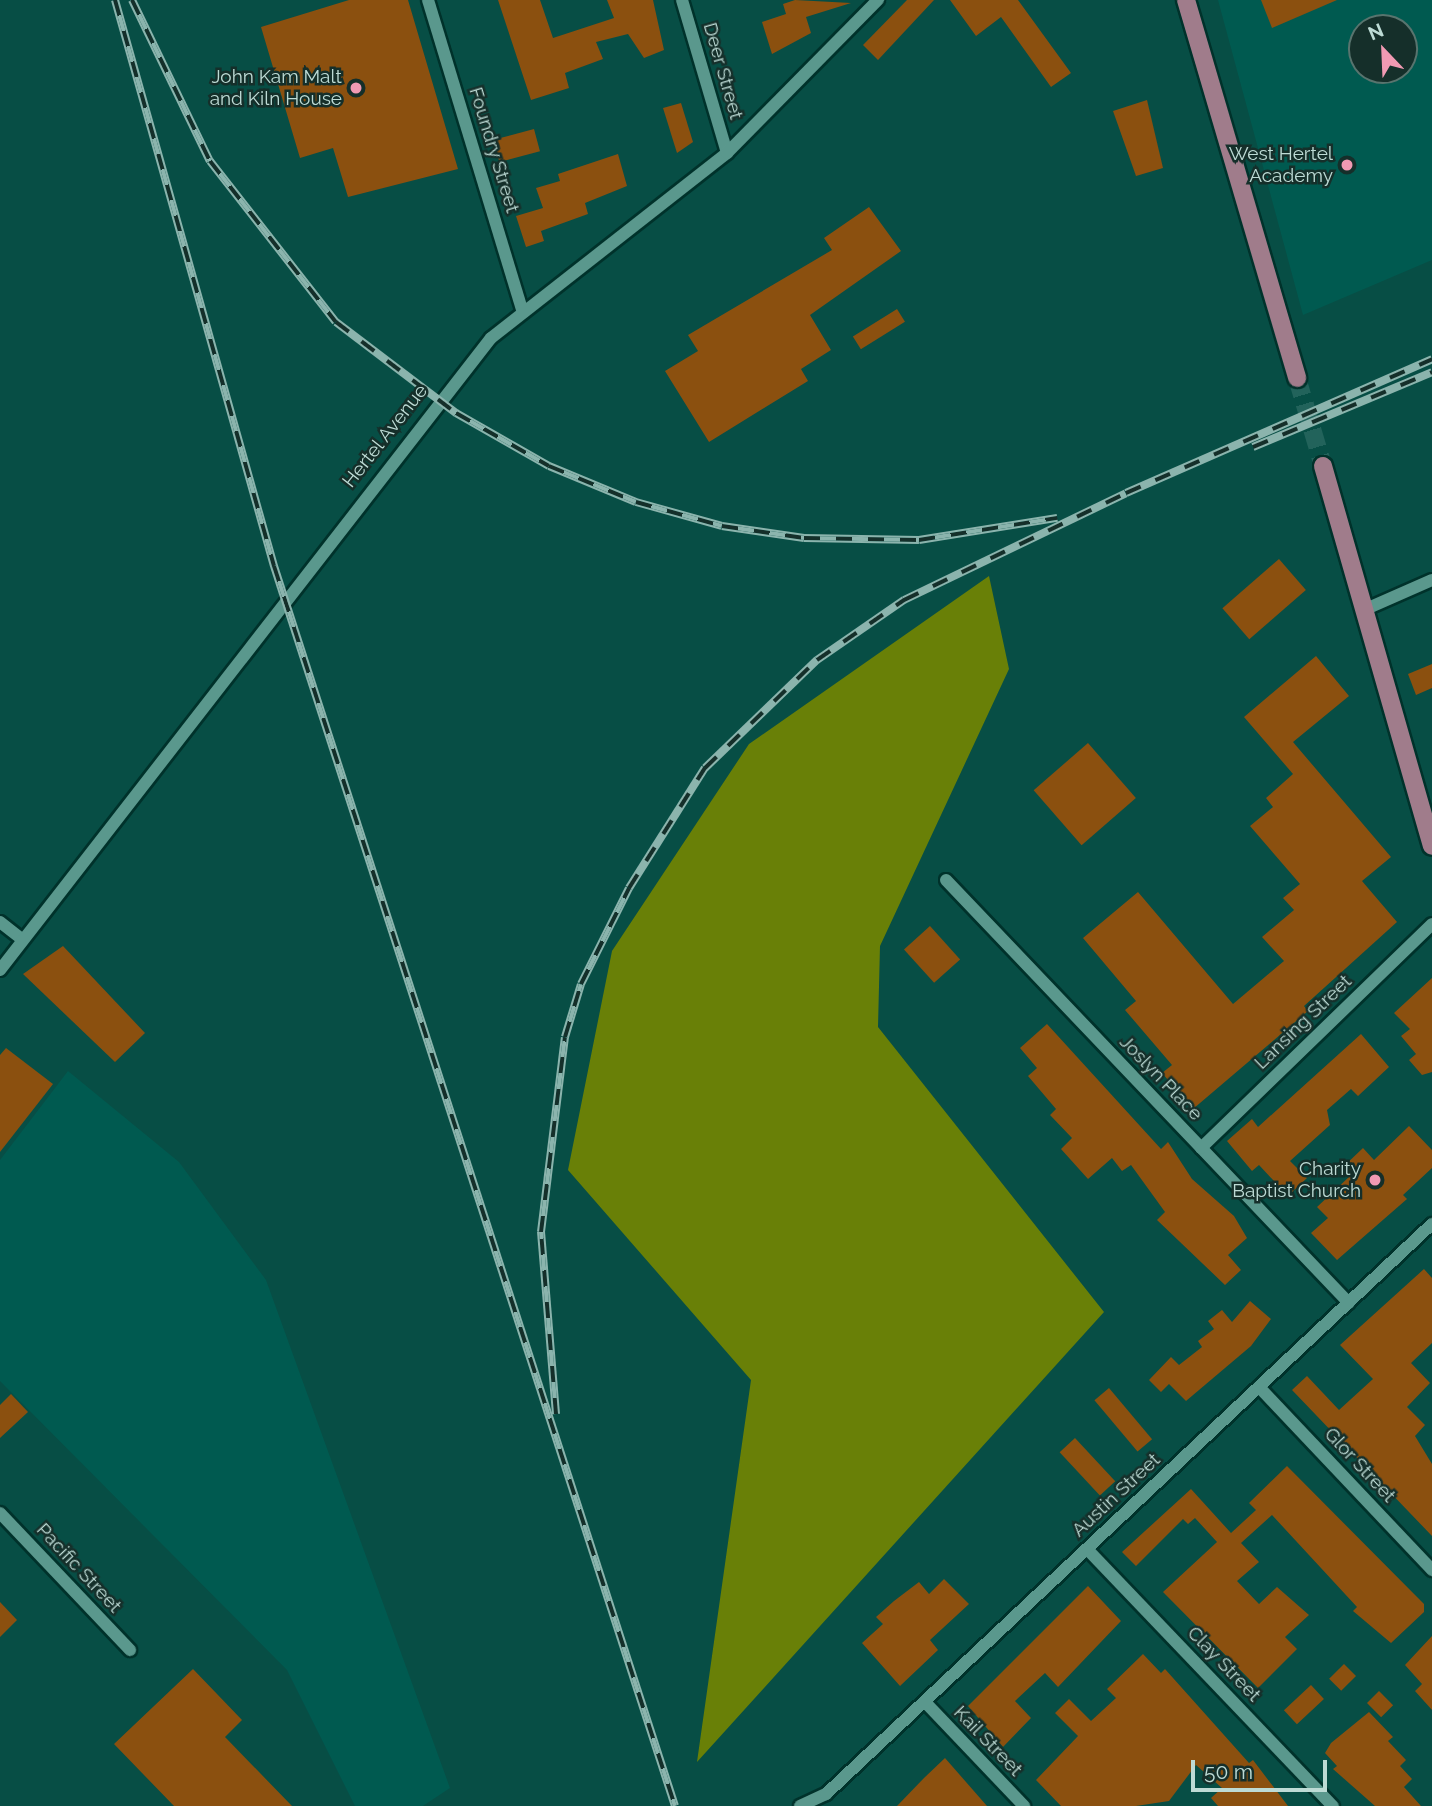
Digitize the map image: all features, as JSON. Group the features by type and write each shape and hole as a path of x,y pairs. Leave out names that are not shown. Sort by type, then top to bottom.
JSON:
{"main road":[{"path":"1186,0 1297,377"},
{"path":"1323,466 1432,846"}],"street":[{"name":"Foundry Street","path":"428,0 523,312"},
{"name":"Deer Street","path":"682,0 727,153"},
{"name":"Hertel Avenue","path":"0,970 445,389 523,312 727,153 878,0"},
{"path":"1366,609 1432,580"},
{"name":"Joslyn Place","path":"946,880 1349,1303"},
{"path":"0,922 23,940"},
{"name":"Lansing Street","path":"1201,1148 1432,924"},
{"name":"Austin Street","path":"800,1806 824,1800 1432,1224"},
{"name":"Glor Street","path":"1259,1387 1432,1570"},
{"name":"Pacific Street","path":"0,1513 130,1650"},
{"name":"Clay Street","path":"1087,1549 1333,1806"},
{"name":"Kail Street","path":"925,1702 1024,1806"}],"shaded area":[{"name":"West Hertel Academy","path":"1218,0 1432,0 1432,260 1303,315"},
{"path":"68,1071 179,1162 266,1280 450,1788 423,1806 355,1806 287,1670 0,1381 0,1160"}],"green space":[{"path":"989,576 1009,669 880,946 878,1027 1104,1312 697,1762 751,1380 568,1170 612,951 749,744"}],"building":[{"name":"John Kam Malt and Kiln House","path":"349,0 408,0 458,169 348,197 333,148 300,158 261,27"},
{"path":"498,0 540,0 553,38 614,18 607,0 653,0 664,50 644,58 628,34 596,42 603,59 565,73 569,88 531,100"},
{"path":"795,0 851,3 806,17 811,33 772,54 762,22 786,14 783,4"},
{"path":"907,0 934,0 878,60 863,45"},
{"path":"950,0 1018,0 1071,73 1051,87 1001,17 976,36"},
{"path":"1261,0 1337,0 1272,28"},
{"path":"1147,100 1163,168 1136,176 1113,111"},
{"path":"681,103 693,142 677,153 663,108"},
{"path":"534,129 540,151 499,162 493,140"},
{"path":"618,154 627,186 585,203 588,214 541,231 544,241 526,247 516,216 543,208 536,188 560,181 558,174"},
{"path":"869,207 901,251 810,315 831,350 801,369 808,381 709,442 665,371 698,351 688,335 832,250 824,238"},
{"path":"897,309 905,322 861,349 853,337"},
{"path":"1279,559 1306,590 1249,639 1222,608"},
{"path":"1316,656 1349,696 1293,742 1391,857 1362,881 1397,922 1304,1006 1308,1011 1193,1109 1162,1073 1172,1065 1125,1010 1136,1001 1083,938 1138,892 1233,1004 1284,961 1262,937 1294,910 1283,898 1300,884 1250,826 1273,807 1266,798 1293,774 1244,717"},
{"path":"1432,664 1432,688 1416,695 1408,674"},
{"path":"1088,743 1136,798 1082,845 1034,790"},
{"path":"930,926 960,959 934,983 904,949"},
{"path":"63,946 145,1033 115,1062 23,974"},
{"path":"1432,978 1432,1072 1422,1075 1409,1060 1416,1054 1401,1036 1410,1029 1394,1013"},
{"path":"1047,1024 1161,1149 1168,1142 1192,1179 1234,1216 1247,1238 1228,1255 1241,1270 1225,1285 1157,1220 1165,1212 1131,1165 1122,1171 1112,1158 1088,1179 1061,1149 1072,1138 1050,1115 1056,1109 1028,1076 1037,1068 1020,1048"},
{"path":"1361,1034 1389,1067 1358,1096 1351,1089 1327,1110 1330,1125 1290,1161 1307,1178 1288,1196 1259,1165 1252,1171 1227,1141 1252,1119 1258,1127"},
{"path":"6,1048 53,1084 0,1152 0,1055"},
{"path":"1409,1126 1432,1150 1432,1168 1403,1195 1407,1199 1337,1260 1311,1233 1328,1218 1317,1207 1350,1176 1342,1168 1363,1148 1374,1160"},
{"path":"1424,1269 1432,1278 1432,1343 1411,1363 1430,1383 1407,1407 1425,1425 1415,1436 1432,1464 1432,1536 1292,1390 1307,1376 1339,1410 1373,1379 1340,1345"},
{"path":"1250,1301 1271,1319 1251,1346 1186,1401 1169,1384 1161,1392 1149,1380 1171,1357 1179,1365 1202,1347 1198,1341 1214,1329 1208,1321 1222,1310 1232,1322"},
{"path":"1109,1388 1152,1439 1138,1452 1094,1400"},
{"path":"11,1394 28,1412 0,1438 0,1405"},
{"path":"1075,1438 1115,1481 1100,1495 1060,1452"},
{"path":"1287,1466 1424,1604 1424,1612 1391,1643 1353,1611 1357,1607 1272,1515 1241,1543 1259,1562 1237,1581 1259,1604 1277,1587 1309,1615 1285,1637 1297,1649 1258,1688 1163,1592 1217,1542 1195,1518 1188,1524 1183,1519 1136,1566 1122,1552 1191,1489 1231,1533 1256,1510 1249,1503"},
{"path":"944,1579 969,1604 930,1640 938,1650 900,1686 862,1643 883,1624 876,1617 894,1601 919,1582 929,1594"},
{"path":"1088,1586 1121,1621 1058,1687 1045,1673 1015,1701 1031,1718 1003,1747 968,1706"},
{"path":"0,1602 17,1620 0,1637"},
{"path":"1432,1636 1432,1710 1415,1691 1422,1684 1405,1665"},
{"path":"1143,1654 1161,1673 1165,1669 1249,1763 1253,1760 1288,1806 1218,1806 1211,1798 1222,1788 1196,1765 1169,1801 1136,1806 1061,1806 1036,1780 1078,1736 1055,1713 1069,1699 1091,1721 1116,1698 1107,1689"},
{"path":"1344,1664 1356,1676 1341,1691 1329,1679"},
{"path":"193,1669 242,1720 225,1737 292,1806 174,1806 114,1744"},
{"path":"1311,1685 1324,1699 1297,1724 1284,1710"},
{"path":"1379,1691 1393,1705 1381,1717 1367,1703"},
{"path":"1369,1712 1393,1737 1388,1741 1406,1760 1400,1766 1412,1779 1404,1787 1421,1806 1375,1806 1333,1769 1337,1766 1325,1753 1331,1743"},
{"path":"945,1758 987,1806 897,1806 924,1778"}],"tunnel":[{"path":"1297,378 1323,466"}],"railway":[{"path":"115,0 274,566 675,1806"},
{"path":"132,0 210,161 336,322 456,413 549,466 636,502 722,526 804,538 919,540 1057,518"},
{"path":"556,1414 541,1232 565,1037 581,984 629,888 705,768 817,660 904,600 1126,493 1432,359"},
{"path":"1253,447 1432,372"}],"place":[{"name":"John Kam Malt and Kiln House","path":"356,88"},
{"name":"West Hertel Academy","path":"1347,165"},
{"name":"Charity Baptist Church","path":"1375,1180"}]}
